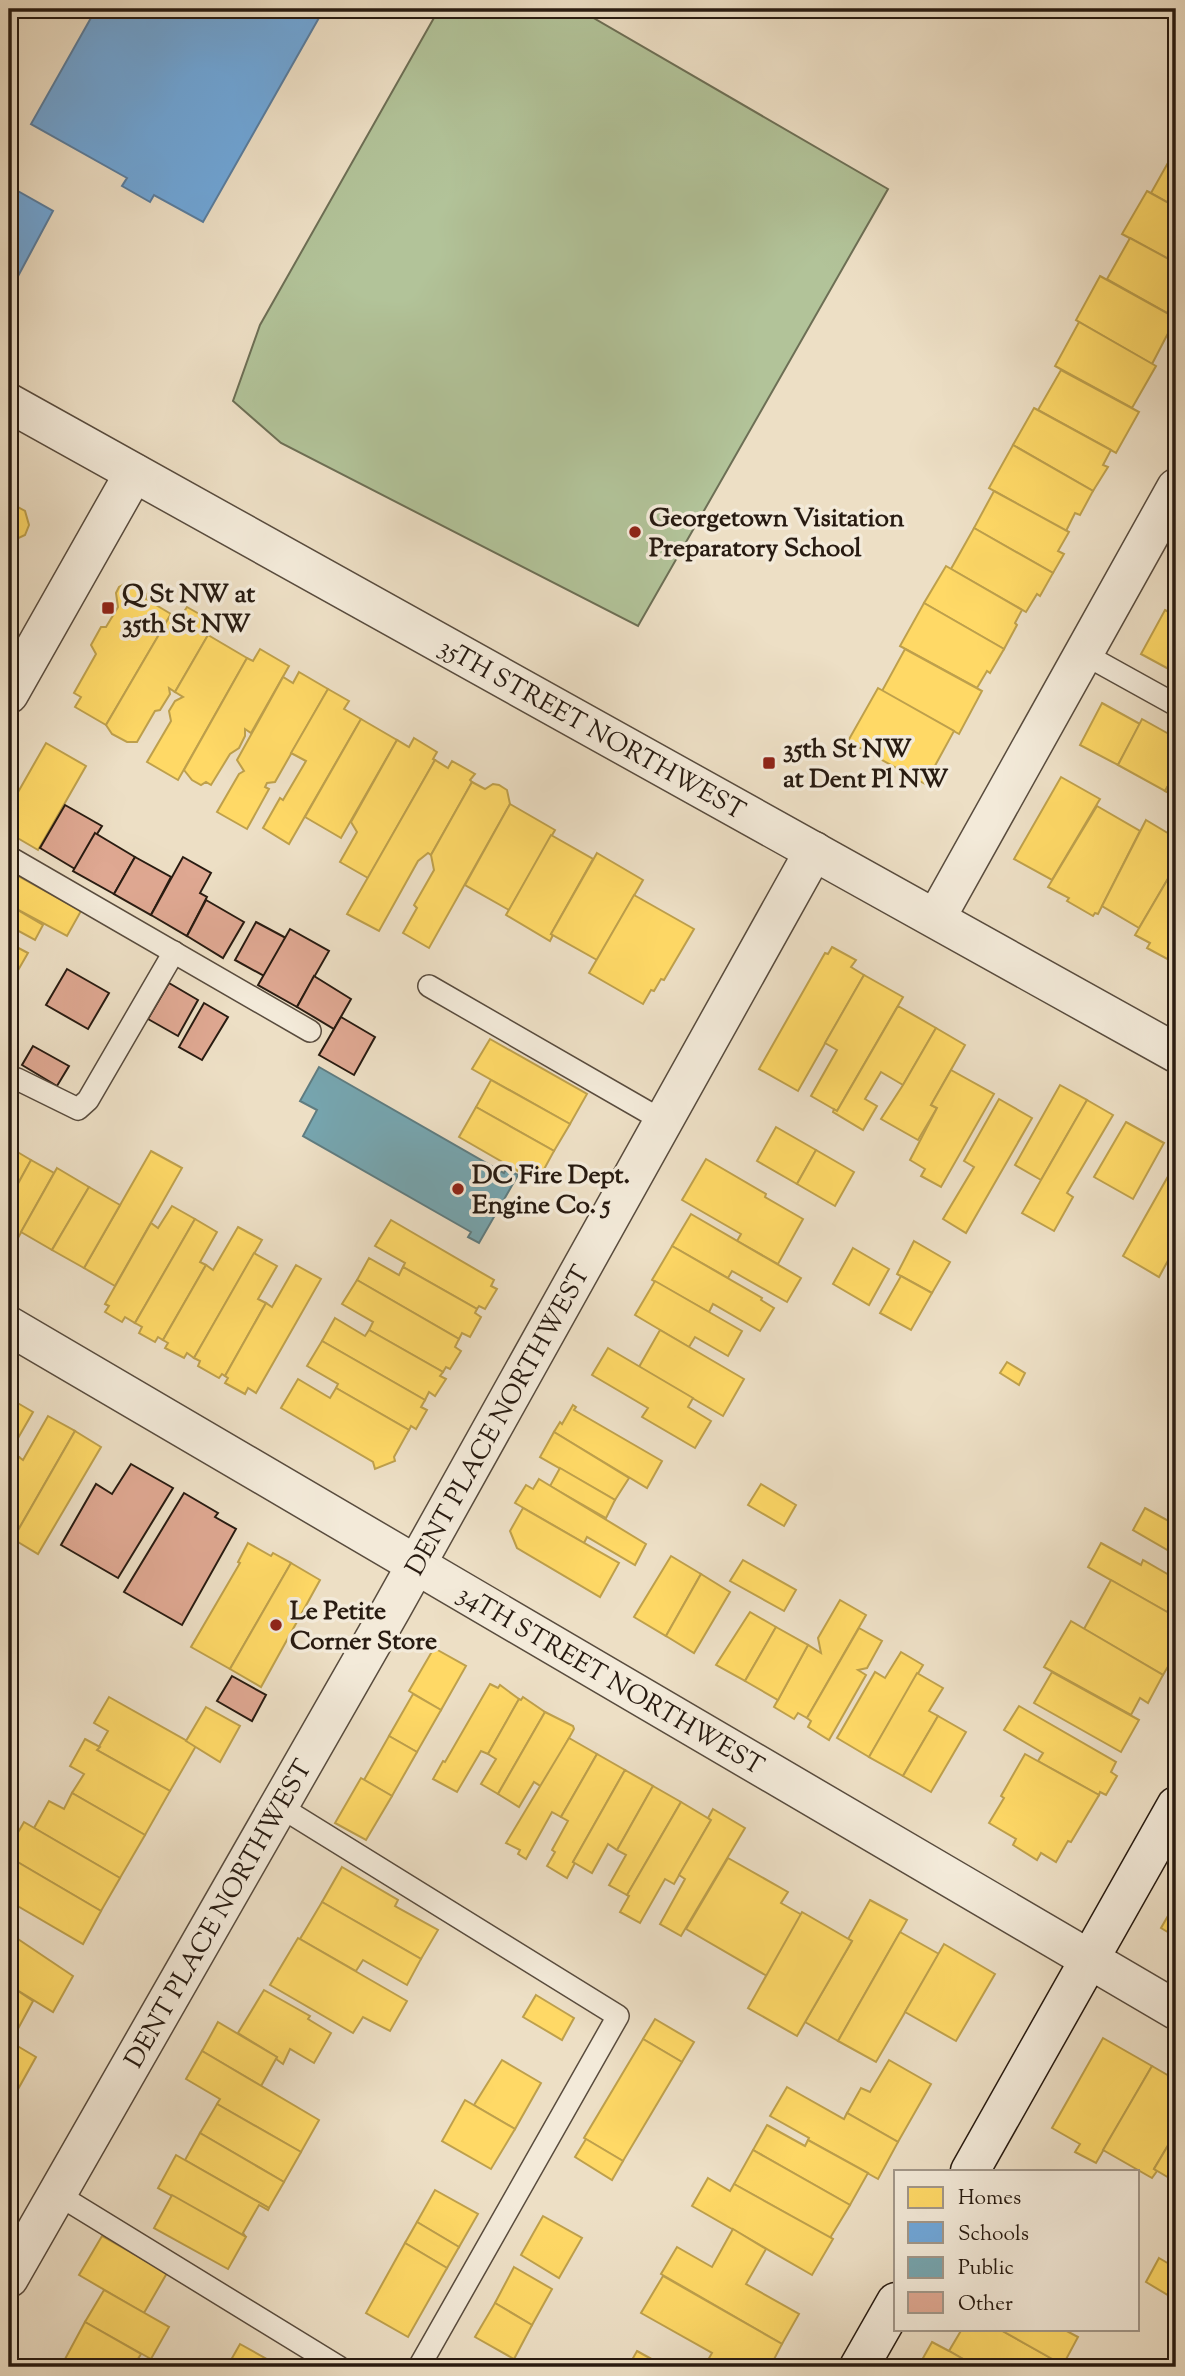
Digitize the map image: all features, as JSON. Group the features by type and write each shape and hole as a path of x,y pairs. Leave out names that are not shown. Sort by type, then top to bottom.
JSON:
{"street":[{"name":"35TH STREET NORTHWEST","path":"9,403 1176,1054"},
{"path":"9,694 134,473"},
{"path":"936,918 1176,488"},
{"name":"DENT PLACE NORTHWEST","path":"9,2278 417,1564 814,851"},
{"name":"34TH STREET NORTHWEST","path":"9,1326 1176,2010"},
{"path":"971,2170 1176,1806"},
{"path":"859,2367 894,2305"}],"lane":[{"path":"1084,654 1176,705"},
{"path":"9,857 310,1031"},
{"path":"9,1082 17,1079 78,1109 89,1100 174,952"},
{"path":"429,986 665,1122"},
{"path":"279,1806 618,2016 419,2367"},
{"path":"57,2194 339,2367"}],"green space":[{"path":"439,9 578,9 888,189 638,626 281,443 233,401 260,325"}],"building: Homes":[{"path":"1176,138 1176,153 1170,150"},
{"path":"1174,152 1176,153 1176,207 1151,193"},
{"path":"1147,191 1176,207 1176,263 1122,234"},
{"path":"1130,238 1176,263 1176,318 1107,279"},
{"path":"1100,276 1176,318 1152,364 1076,320"},
{"path":"1079,322 1156,366 1132,408 1055,366"},
{"path":"1061,370 1139,412 1116,453 1038,410"},
{"path":"1034,408 1111,450 1103,465 1108,467 1093,491 1013,445"},
{"path":"1013,445 1093,491 1080,515 1075,513 1066,531 989,488"},
{"path":"994,491 1069,532 1058,551 1064,554 1053,573 974,528"},
{"path":"9,502 25,511 29,525 25,535 12,541 9,547"},
{"path":"974,528 1053,573 1040,596 1037,594 1026,612 951,569"},
{"path":"946,566 1022,610 1004,649 924,603"},
{"path":"128,582 141,586 146,599 171,614 106,725 75,707 81,697 74,693 96,654 91,645 101,627 106,627 118,607 116,593 119,587"},
{"path":"924,603 1004,649 990,673 987,671 977,688 900,646"},
{"path":"187,607 215,623 175,692 169,688 170,694 160,710 155,711 137,742 127,742 112,734 106,725 171,614 180,618"},
{"path":"1165,610 1176,616 1176,673 1141,654"},
{"path":"208,635 247,658 178,780 147,762 171,721 169,711 175,701 183,697 175,692"},
{"path":"260,649 289,666 251,733 245,729 245,736 239,748 230,754 211,785 206,782 201,785 192,780 184,770 247,658 253,661"},
{"path":"905,649 982,691 959,734 882,691"},
{"path":"299,672 328,689 275,782 267,783 265,787 269,789 247,829 217,812 239,774 244,771 237,760 283,677 293,683"},
{"path":"878,688 954,731 925,784 848,741"},
{"path":"328,689 349,701 344,709 361,719 289,844 263,828 306,761 291,753"},
{"path":"1102,703 1140,724 1118,765 1080,745"},
{"path":"361,719 397,740 341,838 305,817"},
{"path":"1142,719 1176,738 1176,772 1165,791 1118,765"},
{"path":"414,738 437,752 433,759 435,760 368,878 340,862 357,832 351,822 397,740 409,747"},
{"path":"46,743 86,766 38,850 9,833 9,808"},
{"path":"435,760 448,768 452,761 475,774 431,855 428,853 418,861 379,931 347,914"},
{"path":"1176,772 1176,797 1165,791"},
{"path":"1061,777 1100,799 1052,880 1014,859"},
{"path":"472,782 485,789 493,784 499,785 507,790 510,804 429,948 403,933 417,908 414,905 434,870 431,855"},
{"path":"510,804 555,830 509,910 465,885"},
{"path":"1097,806 1140,831 1098,914 1093,916 1067,901 1069,898 1048,887"},
{"path":"1146,820 1176,838 1176,865 1139,928 1102,906"},
{"path":"551,835 593,859 551,934 553,935 550,941 506,915"},
{"path":"597,853 643,880 597,960 551,934"},
{"path":"1176,865 1176,955 1171,961 1147,948 1150,943 1135,935"},
{"path":"9,871 81,911 67,936 9,905"},
{"path":"634,895 694,929 664,980 661,979 654,991 651,990 643,1004 589,973"},
{"path":"9,905 43,925 35,940 15,929 12,936 9,934"},
{"path":"9,943 28,953 9,986"},
{"path":"832,947 856,960 851,967 864,975 798,1091 759,1069 825,953 828,954"},
{"path":"864,975 903,997 837,1111 811,1096 837,1050 825,1043"},
{"path":"898,1006 936,1028 903,1085 881,1072 865,1099 877,1106 863,1130 833,1112 834,1109 837,1111"},
{"path":"936,1028 965,1045 931,1105 937,1108 918,1140 881,1119"},
{"path":"490,1039 587,1094 570,1124 472,1069"},
{"path":"951,1070 994,1094 941,1187 921,1176 925,1169 910,1160 937,1108 931,1105"},
{"path":"491,1080 570,1124 554,1151 476,1107"},
{"path":"1060,1085 1087,1100 1041,1180 1015,1165"},
{"path":"999,1099 1032,1118 966,1233 943,1219 974,1167 964,1161"},
{"path":"1087,1100 1113,1115 1067,1193 1073,1197 1054,1231 1022,1213"},
{"path":"476,1107 554,1151 537,1182 459,1137"},
{"path":"1126,1122 1164,1143 1133,1199 1094,1177"},
{"path":"776,1127 816,1150 797,1184 757,1161"},
{"path":"9,1147 31,1160 9,1200"},
{"path":"816,1150 854,1172 835,1206 797,1184"},
{"path":"151,1151 182,1168 115,1286 84,1268"},
{"path":"706,1159 803,1219 778,1264 737,1241 741,1234 682,1200"},
{"path":"31,1160 54,1173 13,1247 9,1244 9,1200"},
{"path":"1175,1164 1176,1246 1159,1277 1123,1256"},
{"path":"57,1168 89,1187 52,1250 21,1232"},
{"path":"89,1187 120,1205 84,1268 52,1250"},
{"path":"172,1206 195,1219 135,1323 125,1317 122,1322 105,1312 109,1306 105,1304 151,1223 158,1228"},
{"path":"691,1214 801,1278 787,1302 732,1271 728,1278 672,1246"},
{"path":"195,1219 217,1232 200,1262 206,1265 163,1340 158,1337 155,1342 139,1333 142,1327 135,1323"},
{"path":"391,1220 494,1280 491,1286 497,1289 485,1309 479,1306 477,1309 403,1267 405,1263 375,1246"},
{"path":"238,1227 262,1240 194,1358 187,1353 184,1358 165,1348 168,1343 163,1340 206,1265 213,1270"},
{"path":"914,1241 950,1262 932,1293 897,1274"},
{"path":"672,1246 762,1298 761,1300 774,1308 760,1331 713,1304 709,1312 652,1280"},
{"path":"853,1248 889,1269 869,1305 833,1284"},
{"path":"254,1253 277,1266 258,1299 266,1303 225,1376 222,1374 219,1378 198,1366 200,1361 194,1358"},
{"path":"369,1258 399,1275 403,1267 477,1309 475,1313 481,1317 470,1337 462,1333 459,1339 357,1280"},
{"path":"296,1265 321,1279 256,1393 248,1388 245,1394 225,1383 228,1378 225,1376 266,1303 272,1307"},
{"path":"901,1276 932,1293 911,1330 880,1313"},
{"path":"357,1280 459,1339 455,1347 461,1351 450,1369 446,1367 443,1372 369,1330 373,1322 342,1304"},
{"path":"655,1281 742,1331 728,1356 695,1337 689,1347 635,1315"},
{"path":"335,1318 365,1336 369,1330 443,1372 440,1376 446,1379 435,1396 429,1392 425,1400 322,1341"},
{"path":"660,1330 744,1379 723,1416 639,1367"},
{"path":"322,1341 425,1400 421,1407 427,1410 416,1429 411,1426 409,1430 336,1388 338,1384 307,1366"},
{"path":"608,1348 693,1398 688,1407 711,1421 695,1448 642,1417 648,1408 592,1375"},
{"path":"1007,1362 1025,1373 1019,1385 1000,1373"},
{"path":"298,1379 330,1398 336,1388 409,1430 394,1457 395,1461 375,1469 373,1462 281,1408"},
{"path":"9,1398 33,1412 10,1452 19,1457 9,1475"},
{"path":"573,1405 576,1407 574,1410 662,1461 647,1488 554,1432"},
{"path":"48,1416 75,1431 13,1539 9,1537 9,1475 19,1457 23,1460"},
{"path":"75,1431 101,1447 38,1554 13,1539"},
{"path":"554,1432 629,1478 615,1500 540,1457"},
{"path":"560,1468 615,1500 606,1518 550,1486"},
{"path":"539,1479 646,1544 635,1565 587,1537 584,1543 515,1503 526,1485 533,1489"},
{"path":"761,1484 796,1505 784,1526 748,1505"},
{"path":"523,1508 619,1563 600,1597 517,1548 510,1531"},
{"path":"1145,1508 1176,1525 1176,1555 1133,1530"},
{"path":"248,1543 291,1563 230,1669 191,1647 240,1563 238,1562"},
{"path":"1101,1543 1141,1565 1143,1560 1176,1579 1176,1617 1088,1567"},
{"path":"671,1556 701,1574 666,1636 634,1617"},
{"path":"743,1560 796,1590 784,1611 730,1581"},
{"path":"291,1563 320,1580 261,1687 230,1669"},
{"path":"701,1574 730,1592 694,1653 666,1636"},
{"path":"1111,1580 1176,1617 1176,1653 1163,1675 1084,1629"},
{"path":"840,1600 866,1615 807,1718 798,1713 794,1719 774,1707 808,1645 821,1653 818,1638"},
{"path":"750,1612 776,1627 745,1681 716,1665"},
{"path":"1071,1621 1163,1675 1148,1703 1140,1698 1131,1715 1044,1667"},
{"path":"776,1627 808,1645 778,1700 745,1681"},
{"path":"859,1628 882,1641 867,1668 858,1670 866,1675 829,1740 808,1727 811,1721 807,1718"},
{"path":"434,1648 466,1666 441,1710 409,1691"},
{"path":"901,1652 923,1665 869,1757 837,1738 875,1672 885,1678"},
{"path":"1052,1672 1139,1720 1121,1752 1034,1703"},
{"path":"917,1673 943,1688 929,1711 938,1716 903,1776 869,1757"},
{"path":"490,1684 498,1688 500,1685 519,1699 488,1754 481,1751 457,1792 433,1779"},
{"path":"413,1694 441,1710 417,1752 389,1736"},
{"path":"109,1697 196,1746 170,1791 97,1750 108,1731 94,1723"},
{"path":"523,1697 545,1712 498,1794 481,1784 496,1759 488,1754 519,1699"},
{"path":"1019,1706 1116,1762 1111,1772 1117,1776 1106,1795 1100,1792 1099,1795 1038,1761 1043,1753 1004,1730"},
{"path":"206,1707 240,1726 220,1762 186,1741"},
{"path":"545,1712 574,1729 542,1787 534,1782 519,1807 498,1794"},
{"path":"938,1716 966,1732 931,1792 903,1776"},
{"path":"389,1736 417,1752 392,1796 364,1780"},
{"path":"569,1738 597,1754 561,1817 552,1812 526,1859 518,1854 520,1850 506,1843"},
{"path":"85,1739 100,1747 97,1750 170,1791 145,1835 72,1793 84,1774 70,1766"},
{"path":"597,1754 625,1770 573,1862 575,1863 567,1878 547,1866 555,1852 552,1850 568,1821 561,1817"},
{"path":"1025,1754 1099,1795 1056,1862 1041,1853 1037,1860 1013,1845 1016,1839 989,1823"},
{"path":"625,1770 653,1786 617,1850 608,1844 592,1873 573,1862"},
{"path":"361,1778 392,1796 366,1840 335,1823"},
{"path":"653,1786 681,1802 627,1895 609,1885 626,1855 617,1850"},
{"path":"72,1793 145,1835 120,1878 34,1828 49,1801 64,1809"},
{"path":"681,1802 711,1820 674,1884 665,1879 640,1923 620,1912 629,1896 627,1895"},
{"path":"713,1809 745,1828 681,1936 660,1924 685,1879 679,1875 711,1820 708,1818"},
{"path":"24,1822 120,1878 101,1911 9,1857 9,1848"},
{"path":"9,1857 101,1911 83,1944 9,1901"},
{"path":"728,1858 788,1892 781,1903 802,1915 767,1976 686,1929"},
{"path":"342,1867 398,1900 395,1906 438,1930 421,1959 322,1902"},
{"path":"870,1900 907,1920 838,2041 805,2022 852,1941 848,1939"},
{"path":"322,1902 421,1959 407,1985 363,1960 356,1971 300,1939"},
{"path":"1176,1902 1176,1937 1161,1928"},
{"path":"802,1912 852,1941 797,2036 748,2008"},
{"path":"900,1932 939,1954 876,2062 838,2041"},
{"path":"9,1933 73,1976 53,2012 9,1985"},
{"path":"298,1938 407,2001 390,2031 363,2017 353,2033 270,1985"},
{"path":"944,1944 995,1974 956,2041 905,2012"},
{"path":"9,1985 33,2001 13,2038 9,2035"},
{"path":"264,1990 310,2016 308,2019 331,2033 314,2063 290,2049 283,2064 277,2057 238,2033"},
{"path":"536,1995 574,2018 562,2040 523,2017"},
{"path":"655,2019 694,2042 682,2062 643,2039"},
{"path":"218,2022 277,2057 261,2086 202,2051"},
{"path":"1103,2038 1152,2066 1096,2163 1075,2152 1080,2144 1052,2128"},
{"path":"643,2039 682,2062 623,2161 584,2138"},
{"path":"9,2041 36,2057 17,2091 9,2086"},
{"path":"202,2051 319,2120 301,2152 217,2104 220,2099 186,2079"},
{"path":"502,2060 541,2083 515,2129 474,2105"},
{"path":"889,2060 931,2084 898,2142 847,2113 861,2088 870,2092"},
{"path":"1152,2066 1176,2080 1176,2132 1154,2169 1157,2171 1152,2178 1103,2150"},
{"path":"9,2086 17,2091 9,2106"},
{"path":"787,2087 844,2119 847,2113 898,2142 878,2179 770,2116"},
{"path":"465,2100 515,2129 491,2169 442,2141"},
{"path":"217,2104 301,2152 284,2182 200,2133"},
{"path":"767,2125 805,2146 808,2140 868,2173 850,2205 753,2150"},
{"path":"1176,2132 1176,2182 1154,2169"},
{"path":"200,2133 284,2182 269,2208 185,2160"},
{"path":"586,2139 623,2161 612,2180 575,2157"},
{"path":"753,2150 850,2205 830,2238 734,2184"},
{"path":"176,2155 269,2208 268,2210 259,2205 243,2233 246,2237 158,2188"},
{"path":"708,2178 730,2191 734,2184 833,2239 812,2275 692,2206"},
{"path":"435,2190 478,2214 459,2247 417,2222"},
{"path":"172,2195 246,2237 228,2269 154,2228"},
{"path":"543,2216 582,2238 559,2278 521,2255"},
{"path":"417,2222 459,2247 447,2268 405,2243"},
{"path":"733,2229 766,2249 746,2284 799,2314 782,2344 661,2274 677,2247 712,2267"},
{"path":"102,2236 167,2273 144,2313 79,2275"},
{"path":"405,2243 447,2268 408,2337 366,2313"},
{"path":"1159,2258 1176,2268 1176,2300 1146,2282"},
{"path":"514,2267 552,2289 532,2325 495,2303"},
{"path":"663,2276 782,2344 770,2367 704,2367 712,2353 641,2313"},
{"path":"104,2290 169,2327 151,2359 85,2322"},
{"path":"495,2303 532,2325 514,2359 475,2337"},
{"path":"85,2322 141,2354 133,2367 80,2367 65,2359"},
{"path":"961,2330 1001,2330 1063,2365 977,2367 949,2351"},
{"path":"1001,2330 1065,2330 1078,2337 1063,2365"},
{"path":"932,2342 949,2351 977,2367 918,2367"},
{"path":"240,2344 281,2367 227,2367"},
{"path":"637,2351 666,2367 628,2367"}],"building: Schools":[{"path":"96,9 324,9 203,222 154,195 150,202 122,186 127,178 31,124"},
{"path":"9,186 53,211 9,293"}],"building: Public":[{"path":"319,1067 504,1173 506,1169 518,1175 479,1243 468,1237 471,1232 303,1136 317,1110 300,1101"}],"building: Other":[{"path":"65,805 102,826 75,869 40,848"},
{"path":"95,833 135,857 114,894 73,871"},
{"path":"135,857 171,877 151,915 114,894"},
{"path":"183,857 211,873 200,893 207,897 187,936 151,915"},
{"path":"206,900 244,922 223,958 187,936"},
{"path":"256,922 286,938 264,976 235,960"},
{"path":"290,929 329,951 297,1007 258,985"},
{"path":"67,969 109,993 88,1029 46,1005"},
{"path":"314,976 351,999 334,1029 297,1007"},
{"path":"169,983 198,1000 178,1036 148,1019"},
{"path":"204,1003 228,1017 202,1060 179,1047"},
{"path":"341,1017 375,1037 354,1075 319,1055"},
{"path":"33,1046 69,1066 57,1086 22,1065"},
{"path":"131,1464 173,1488 118,1578 61,1545 96,1484 112,1494"},
{"path":"184,1493 218,1513 215,1517 236,1529 182,1625 124,1592"},
{"path":"232,1676 266,1695 252,1721 217,1701"}],"place":[{"name":"Georgetown Visitation Preparatory School","path":"635,532"},
{"name":"Q St NW at 35th St NW","path":"108,608"},
{"name":"35th St NW at Dent Pl NW","path":"769,763"},
{"name":"DC Fire Dept. Engine Co. 5","path":"458,1189"},
{"name":"Le Petite Corner Store","path":"276,1625"}]}
